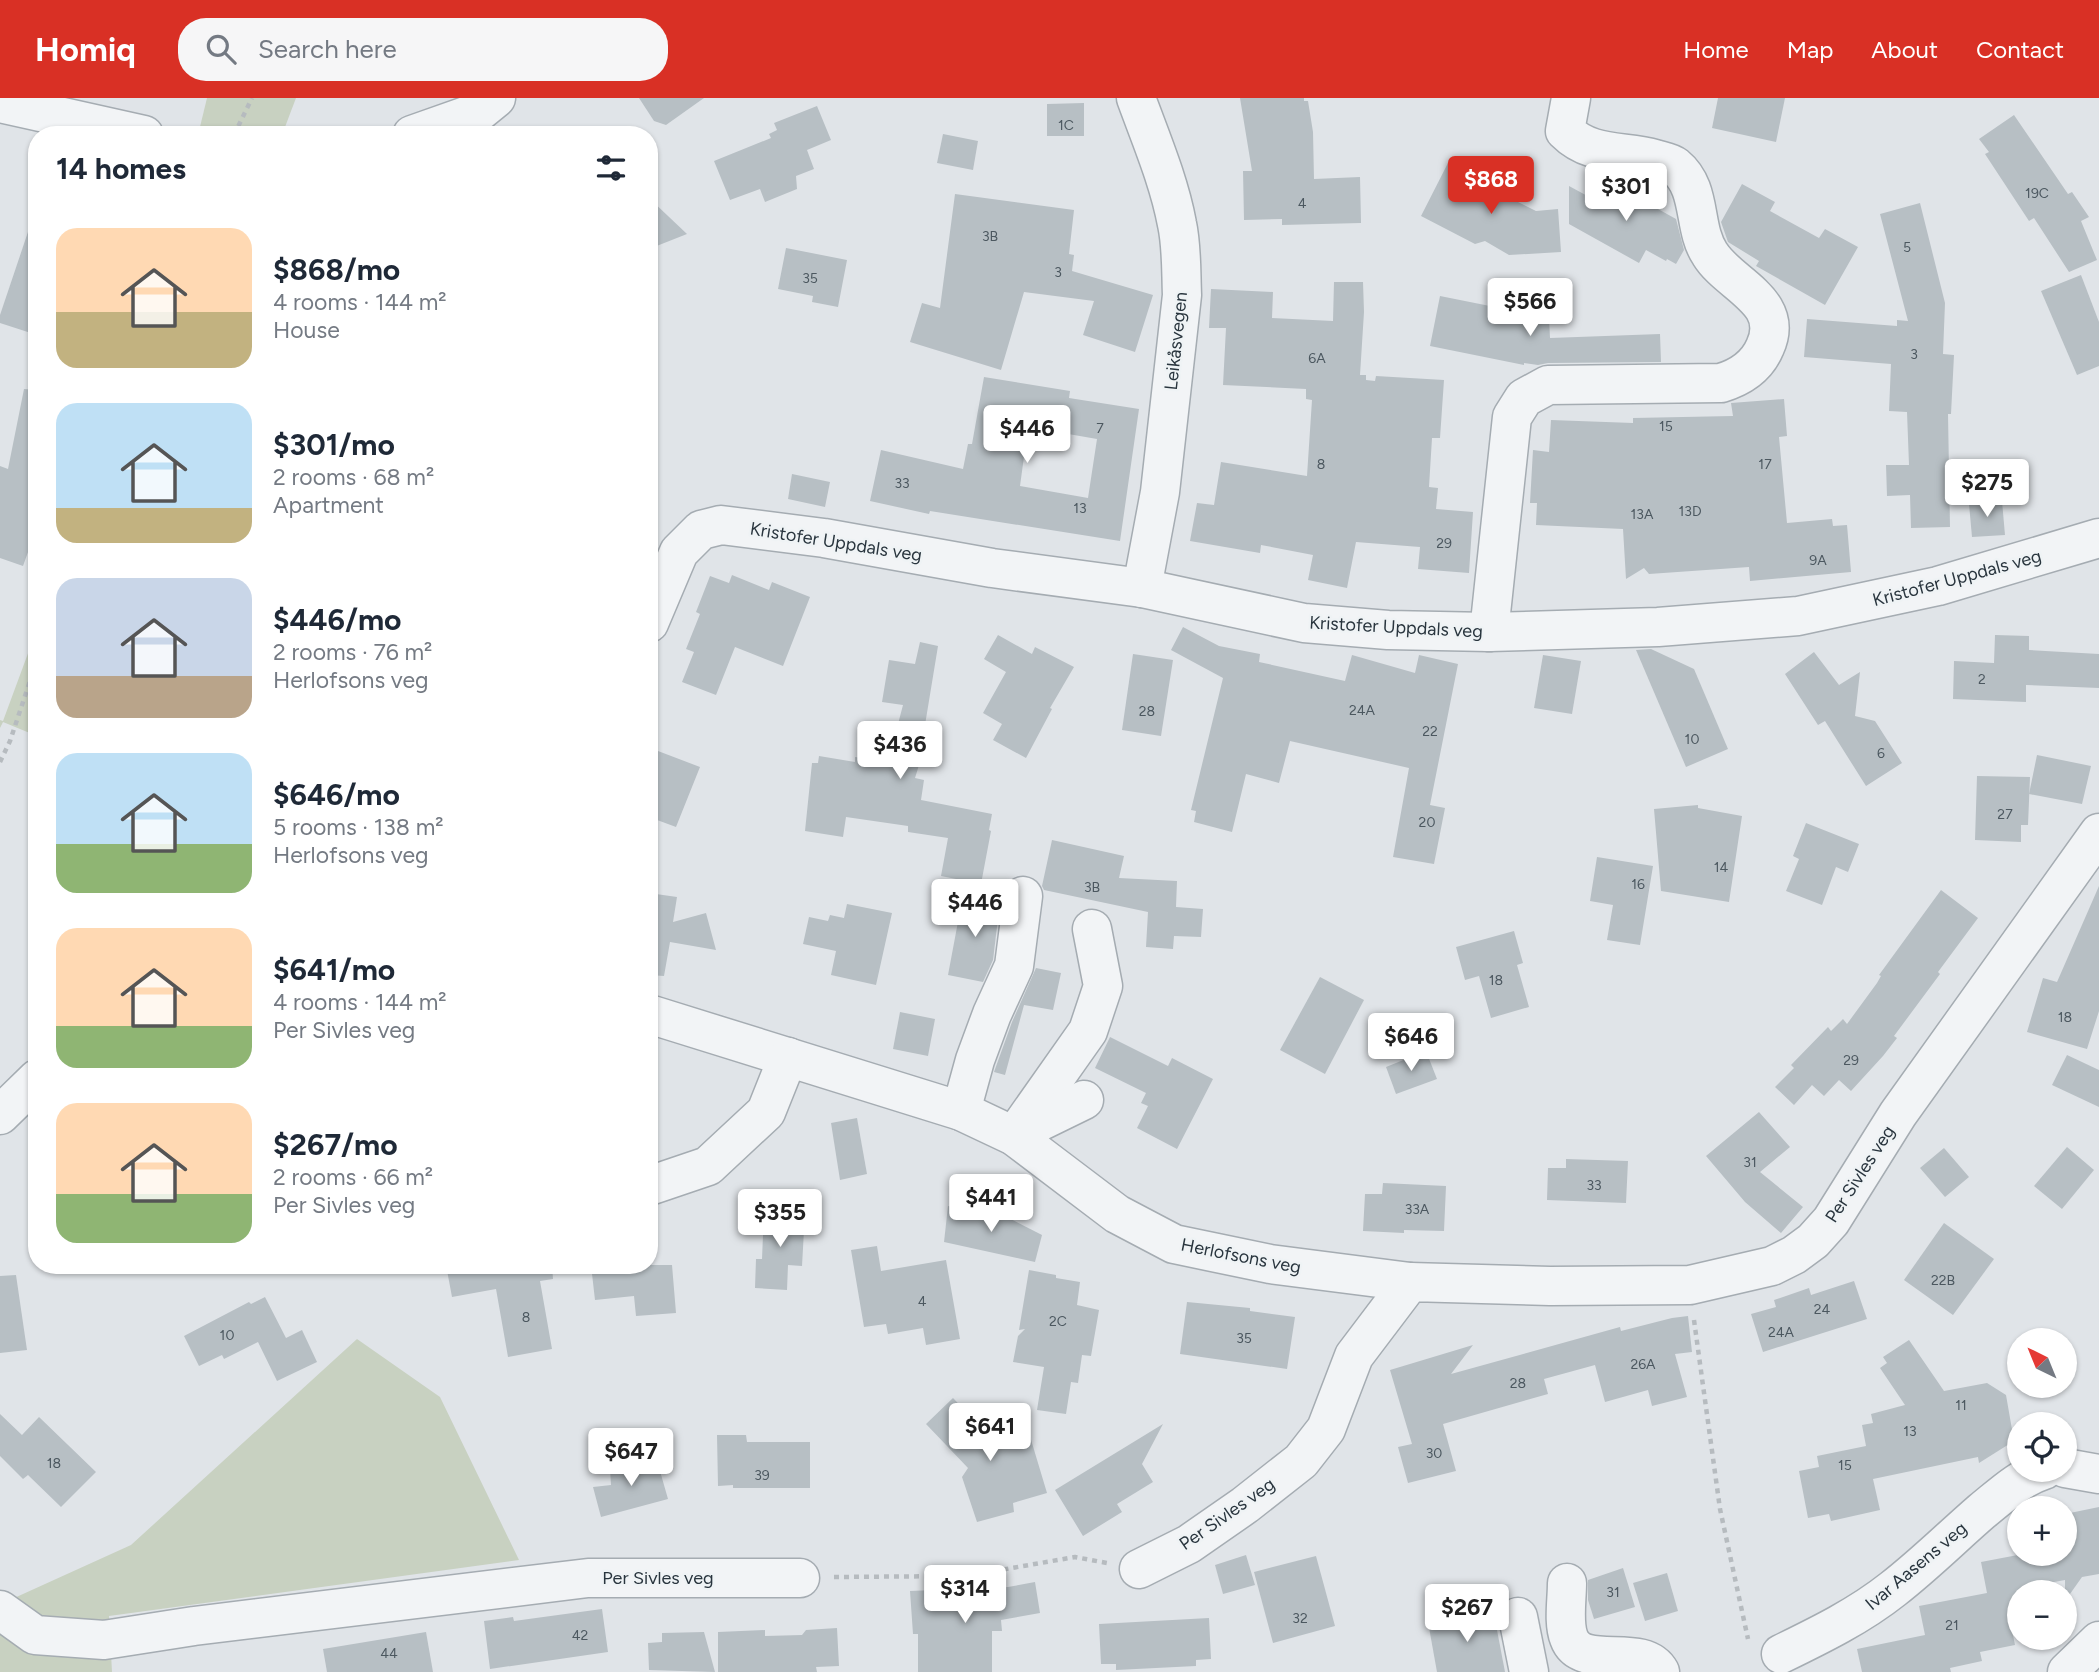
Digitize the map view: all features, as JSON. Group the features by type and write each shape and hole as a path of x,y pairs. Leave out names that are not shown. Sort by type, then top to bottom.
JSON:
{"street":[{"name":"Leikåsvegen","path":"1136,98 1163,172 1178,225 1182,295 1160,492 1142,588"},
{"path":"0,103 104,126"},
{"path":"445,126 485,115"},
{"path":"1489,632 1512,417 1524,398 1548,385 1721,383 1736,379 1761,356 1770,338 1770,323 1763,307 1711,257 1705,245 1690,183 1674,164 1587,148 1575,141 1568,115"},
{"name":"Kristofer Uppdals veg","path":"658,601 673,562 693,536 712,526 824,538 992,568 1142,588 1304,623 1388,630 1489,632 1658,627 1798,616 1938,586 2099,538"},
{"name":"Per Sivles veg","path":"1139,1569 1189,1545 1300,1461 1326,1429 1354,1356 1410,1282 1550,1286 1690,1285 1772,1266 1794,1255 1822,1231 1843,1203 1898,1114 2099,833"},
{"path":"961,1111 975,1060 1014,966 1023,896"},
{"path":"1017,1138 1088,1031 1103,986 1092,929"},
{"name":"Herlofsons veg","path":"658,1017 961,1111 1017,1138 1117,1214 1174,1244 1270,1264 1410,1282"},
{"path":"658,1183 708,1166 766,1112 788,1057"},
{"path":"0,1115 28,1088"},
{"path":"1017,1138 1039,1122 1084,1100"},
{"path":"2077,1470 2099,1474"},
{"name":"Ivar Aasens veg","path":"1765,1649 1838,1626 1868,1607 1900,1584 2018,1482"},
{"name":"Per Sivles veg","path":"0,1610 35,1635 104,1640 194,1626 588,1578 800,1578"},
{"path":"1567,1583 1567,1630 1574,1647 1593,1655 1645,1659 1657,1666 1660,1672"},
{"path":"1518,1617 1529,1672"},
{"path":"2067,1672 2099,1641"}],"path":[{"path":"238,126 252,98"},
{"path":"0,762 28,687"},
{"path":"1690,1285 1720,1509 1765,1649"},
{"path":"800,1578 966,1576 1075,1557 1139,1569"}],"green space":[{"path":"207,98 296,98 285,126 200,126"},
{"path":"28,653 28,732 3,722 0,728 0,720 3,721"},
{"path":"357,1339 440,1397 519,1560 109,1616 112,1672 0,1672 0,1592 12,1599 131,1545"}],"building":[{"path":"639,98 704,98 666,125 654,121"},
{"path":"1240,98 1304,98 1304,101 1308,101 1313,132 1314,179 1360,177 1361,223 1282,225 1282,219 1244,220 1243,171 1252,171"},
{"path":"1718,98 1785,98 1776,142 1712,128"},
{"path":"1084,103 1084,136 1047,136 1047,104"},
{"path":"817,106 831,140 807,150 814,169 796,176 797,189 765,202 760,189 730,200 714,161 771,138 769,134 777,130 774,123"},
{"path":"2014,115 2068,194 2072,192 2089,217 2081,221 2097,260 2069,272 2034,218 2029,221 1985,154 1989,152 1979,139"},
{"path":"943,134 978,141 973,170 937,163"},
{"path":"1448,163 1476,177 1474,180 1536,211 1558,209 1561,252 1509,255 1485,241 1475,244 1421,216"},
{"path":"1604,179 1676,219 1684,250 1676,264 1646,250 1639,263 1569,224 1569,186 1593,199"},
{"path":"1742,184 1775,202 1770,211 1819,238 1825,229 1858,247 1825,305 1756,266 1759,261 1728,242 1721,222"},
{"path":"955,194 1074,210 1069,254 1074,255 1072,271 1153,295 1135,352 1083,335 1094,301 1024,292 1001,370 910,342 922,303 940,308"},
{"path":"1920,203 1945,303 1943,354 1954,355 1951,414 1948,414 1950,527 1911,528 1910,495 1887,496 1886,465 1909,465 1907,412 1889,411 1891,364 1804,357 1807,319 1897,326 1897,320 1908,321 1880,214"},
{"path":"658,207 687,234 658,245"},
{"path":"28,232 28,332 0,323 0,315"},
{"path":"786,248 847,260 838,307 812,302 813,296 778,289"},
{"path":"2081,275 2099,322 2099,366 2077,375 2041,291"},
{"path":"1334,282 1363,282 1360,375 1366,375 1366,380 1375,381 1376,376 1444,380 1440,438 1432,438 1429,487 1438,488 1436,509 1473,512 1469,573 1418,569 1420,547 1356,542 1347,588 1308,580 1313,555 1261,545 1260,553 1190,541 1197,503 1214,505 1221,462 1307,476 1312,400 1306,399 1306,389 1223,385 1226,328 1209,328 1211,289 1273,292 1272,318 1333,321"},
{"path":"1440,296 1549,318 1550,338 1660,334 1661,362 1524,365 1430,346"},
{"path":"984,377 1070,391 1069,398 1139,409 1120,541 930,511 929,514 870,501 881,450 963,469 968,444 972,444","holes":["1028,427 1097,439 1088,498 1020,486"]},
{"path":"24,389 28,389 28,552 23,566 0,558 0,466 8,469"},
{"path":"1784,399 1787,436 1779,437 1787,523 1832,519 1833,526 1847,525 1851,572 1750,581 1749,567 1649,574 1644,568 1626,579 1623,529 1536,525 1537,503 1530,503 1533,450 1549,452 1551,420 1633,423 1633,418 1733,416 1731,403"},
{"path":"792,474 830,482 825,507 788,499"},
{"path":"2002,501 2005,535 1972,537 1969,504"},
{"path":"732,575 769,590 772,582 810,597 783,666 735,647 716,695 682,682 694,652 686,649 700,614 696,612 710,576 729,583"},
{"path":"1183,627 1219,646 1260,654 1259,662 1345,681 1352,655 1415,673 1419,655 1458,664 1430,805 1445,808 1434,864 1393,857 1409,768 1290,741 1279,783 1246,774 1232,832 1194,822 1196,811 1191,810 1223,678 1171,650"},
{"path":"998,635 1032,654 1035,647 1074,667 1026,758 993,740 1002,724 983,713 1006,672 984,659"},
{"path":"1995,635 2029,636 2029,650 2099,654 2099,688 2026,685 2026,702 1953,699 1954,661 1994,663"},
{"path":"920,642 938,646 925,725 931,726 915,778 924,780 921,800 992,814 981,884 941,876 948,838 908,832 908,826 846,817 843,837 805,831 812,763 818,763 819,756 855,762 855,757 888,762 903,705 882,702 889,660 915,664"},
{"path":"1651,649 1694,669 1728,749 1686,767 1636,650"},
{"path":"1814,652 1839,685 1860,672 1855,716 1875,721 1902,763 1866,786 1825,721 1818,725 1785,674"},
{"path":"1133,654 1173,660 1161,736 1122,730"},
{"path":"1543,655 1581,661 1572,714 1534,708"},
{"path":"658,751 700,767 676,827 658,820"},
{"path":"2037,755 2091,766 2082,804 2029,794"},
{"path":"1977,776 2030,777 2028,825 2021,825 2021,842 1975,840"},
{"path":"1698,805 1698,808 1742,816 1729,902 1661,891 1654,809"},
{"path":"1806,823 1859,844 1848,872 1836,867 1822,905 1786,891 1799,859 1793,856"},
{"path":"1052,840 1124,856 1119,878 1177,881 1176,907 1203,909 1201,937 1174,936 1173,949 1146,947 1148,912 1044,890 1042,886"},
{"path":"1597,857 1653,866 1640,945 1607,940 1613,905 1590,901"},
{"path":"2099,886 2099,1011 2087,1049 2027,1032 2043,978 2057,982"},
{"path":"1941,890 1978,918 1894,1036 1897,1038 1851,1091 1839,1080 1824,1096 1812,1085 1794,1105 1775,1087 1794,1068 1791,1065 1828,1027 1831,1031 1843,1019 1847,1024"},
{"path":"658,894 677,897 673,922 706,913 716,950 670,942 664,976 658,976"},
{"path":"963,895 1000,902 993,960 983,982 948,975"},
{"path":"847,904 892,913 876,985 831,975 836,951 803,944 809,917 828,921 830,915 844,918"},
{"path":"1514,931 1523,963 1517,965 1529,1007 1491,1018 1479,976 1465,980 1456,947"},
{"path":"1036,968 1061,973 1053,1010 1024,1005 1005,1075 994,1072 1012,1022"},
{"path":"1320,977 1364,1000 1325,1074 1280,1050"},
{"path":"900,1012 935,1019 928,1056 893,1049"},
{"path":"1110,1037 1168,1066 1172,1058 1213,1079 1177,1149 1137,1128 1148,1106 1141,1103 1146,1093 1095,1068"},
{"path":"1426,1051 1437,1079 1396,1094 1386,1067"},
{"path":"2067,1055 2099,1070 2099,1107 2052,1085"},
{"path":"1759,1112 1790,1147 1760,1172 1803,1207 1781,1233 1745,1202 1706,1156"},
{"path":"857,1118 867,1174 840,1180 831,1123"},
{"path":"2067,1147 2094,1170 2062,1209 2034,1186"},
{"path":"1944,1148 1969,1177 1945,1197 1920,1168"},
{"path":"1566,1159 1628,1161 1626,1203 1547,1200 1548,1168 1566,1168"},
{"path":"1383,1183 1446,1186 1444,1231 1363,1231 1365,1194 1382,1194"},
{"path":"948,1206 1005,1216 1042,1235 1035,1262 944,1242"},
{"path":"764,1211 805,1212 802,1266 788,1265 787,1290 755,1288 756,1259 762,1259"},
{"path":"1944,1223 1994,1259 1953,1315 1904,1280"},
{"path":"877,1246 881,1271 946,1260 960,1339 926,1345 923,1328 888,1334 886,1324 864,1327 851,1250"},
{"path":"658,1265 672,1265 676,1313 636,1316 634,1296 595,1300 592,1274 658,1274"},
{"path":"1029,1270 1080,1282 1077,1305 1099,1310 1091,1356 1082,1355 1078,1383 1071,1382 1066,1414 1037,1410 1044,1367 1013,1362 1018,1336 1025,1329 1019,1330"},
{"path":"448,1274 553,1274 553,1279 540,1281 552,1349 508,1357 496,1289 452,1297"},
{"path":"16,1275 27,1350 0,1353 0,1276"},
{"path":"1854,1281 1867,1319 1763,1352 1751,1314 1776,1307 1774,1300 1809,1288 1811,1295"},
{"path":"265,1297 286,1338 302,1330 317,1362 277,1381 258,1342 224,1359 222,1355 199,1366 184,1336 249,1302 251,1304"},
{"path":"1187,1302 1250,1308 1250,1311 1295,1317 1287,1369 1180,1354"},
{"path":"1688,1316 1692,1352 1675,1354 1687,1397 1652,1406 1648,1390 1605,1402 1595,1365 1544,1379 1548,1394 1443,1424 1456,1471 1408,1483 1398,1447 1412,1444 1390,1370 1473,1345 1451,1374 1620,1327 1621,1331"},
{"path":"1909,1340 1944,1391 1987,1383 2006,1395 2009,1412 2007,1445 1979,1463 1978,1457 1873,1479 1880,1510 1831,1521 1829,1514 1808,1518 1799,1471 1819,1467 1817,1456 1866,1446 1862,1425 1873,1423 1871,1414 1905,1405 1880,1368 1887,1363 1883,1357"},
{"path":"953,1398 996,1443 1029,1433 1047,1493 1013,1503 1014,1512 977,1522 962,1477 968,1468 926,1424"},
{"path":"0,1414 22,1435 39,1417 96,1472 61,1507 28,1475 23,1479 0,1456"},
{"path":"1163,1424 1142,1464 1153,1482 1117,1504 1122,1512 1083,1536 1055,1490"},
{"path":"717,1435 746,1435 747,1442 810,1442 810,1488 718,1486"},
{"path":"656,1457 668,1499 601,1517 593,1487 611,1485 610,1469"},
{"path":"2099,1507 2099,1574 2082,1577 2077,1584 2077,1580 2007,1580 2007,1647 1980,1652 1982,1661 1950,1668 1951,1672 1862,1672 1857,1649 1925,1635 1919,1606 1987,1593 1981,1562 2007,1557 2007,1566 2077,1566 2077,1512"},
{"path":"1246,1555 1255,1585 1223,1594 1215,1565"},
{"path":"1316,1556 1335,1626 1273,1643 1254,1572"},
{"path":"1623,1568 1635,1607 1594,1619 1588,1600 1588,1580"},
{"path":"1667,1573 1678,1611 1645,1621 1633,1583"},
{"path":"1035,1582 1040,1613 1001,1620 1002,1631 992,1631 992,1672 918,1672 918,1634 913,1634 910,1591 1008,1587"},
{"path":"602,1609 608,1652 490,1669 484,1621 513,1617 514,1621"},
{"path":"1493,1609 1505,1672 1437,1672 1428,1622"},
{"path":"1209,1618 1211,1659 1196,1660 1196,1666 1116,1670 1116,1664 1101,1664 1099,1624"},
{"path":"837,1628 839,1666 816,1667 817,1672 718,1672 718,1632 765,1630 765,1636 802,1635 806,1630"},
{"path":"426,1632 433,1672 327,1672 323,1649"},
{"path":"704,1632 715,1672 649,1670 648,1643 662,1642 662,1633"}]}
